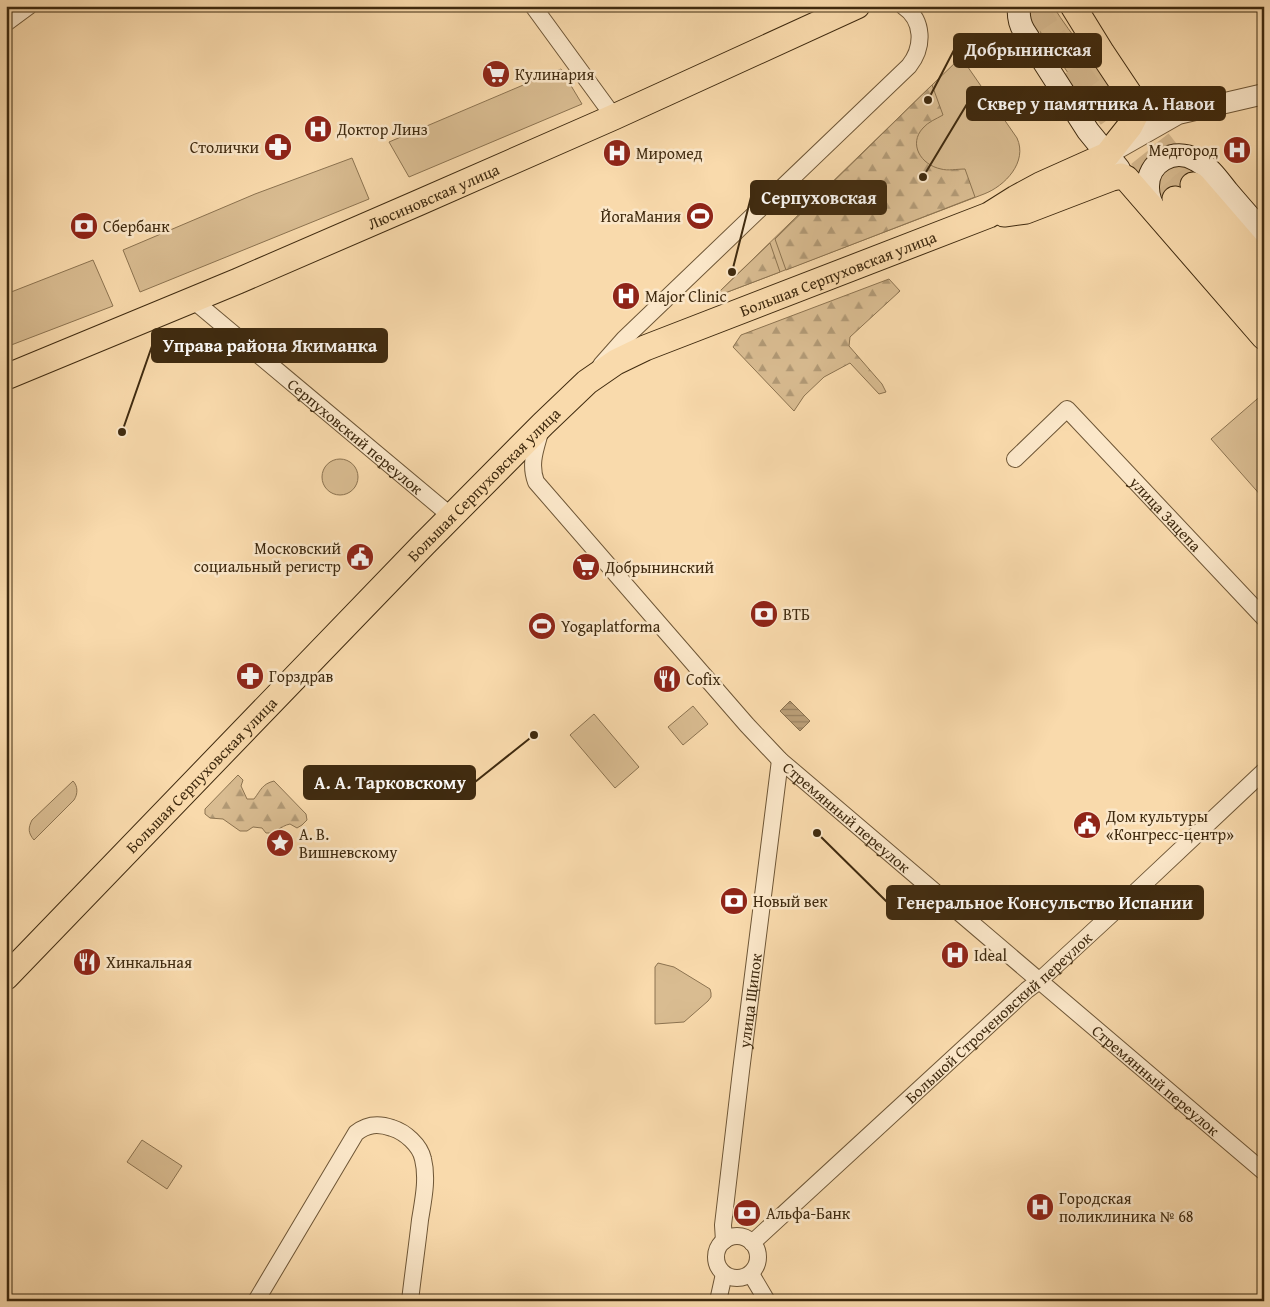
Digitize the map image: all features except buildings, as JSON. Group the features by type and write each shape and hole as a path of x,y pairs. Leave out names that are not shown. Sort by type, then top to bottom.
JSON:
{"main road":[{"name":"Люсиновская улица","path":"6,377 193,300 410,207 614,117 857,6"},
{"path":"1019,6 1018,14 1024,31 1088,131 1126,178"},
{"path":"1073,6 1134,101 1136,114 1130,126 1107,155"},
{"name":"Большая Серпуховская улица","path":"6,977 451,516 587,382 616,362 645,348 989,215 1040,185 1107,155"},
{"path":"1175,199 1152,204 1148,192 1148,183 1150,174 1155,166 1166,158 1184,155 1193,158 1209,169 1264,233"},
{"path":"989,215 1026,211 1112,178 1122,176 1175,199 1264,267"},
{"path":"1175,199 1264,303"},
{"path":"1175,199 1264,336"}],"street":[{"path":"6,22 29,6"},
{"path":"533,6 614,117"},
{"path":"587,382 624,339 910,66 919,50 920,33 911,14 903,6"},
{"path":"1107,155 1178,114 1264,94"},
{"name":"Серпуховский переулок","path":"193,300 451,516"},
{"name":"улица Зацепа","path":"1015,459 1067,409 1264,618"},
{"name":"Стремянный переулок","path":"543,424 533,455 532,472 536,482 780,760 1264,1172"},
{"name":"улица Щипок","path":"724,1241 723,1225 730,1160 780,760"},
{"name":"Большой Строченовский переулок","path":"752,1243 1128,899 1264,771"},
{"path":"256,1301 356,1133 363,1127 373,1124 384,1125 408,1137 418,1148 423,1158 425,1186 410,1301"},
{"path":"735,1236 747,1239 752,1243 756,1248 758,1262 751,1274 738,1278 724,1274 717,1264 716,1258 717,1252 724,1241 735,1236"},
{"path":"718,1301 724,1274"},
{"path":"751,1274 768,1301"}],"green space":[{"path":"1048,6 1053,6 1068,29 1117,93 1093,110 1033,21 1033,15"},
{"path":"961,59 1017,138 1020,147 1019,156 1017,164 1007,179 984,194 717,296 932,85"},
{"path":"561,69 582,104 409,177 389,142"},
{"path":"932,85 943,115 927,124 919,134 917,147 919,153 934,167 947,170 965,169 975,197 786,270 775,239"},
{"path":"352,158 369,199 140,292 123,250 255,194"},
{"path":"1176,162 1204,176 1163,210 1157,201 1158,174"},
{"path":"770,243 780,272 717,296 717,294"},
{"path":"93,260 113,306 6,347 6,294"},
{"path":"889,279 900,291 850,337 849,346 882,384 886,392 879,394 850,363 824,377 804,396 794,411 733,347 741,335"},
{"path":"1264,393 1264,498 1263,498 1211,439"},
{"path":"340,459 352,465 358,477 352,489 340,495 328,489 322,477 328,465"},
{"path":"693,706 708,724 683,745 668,727"},
{"path":"594,714 639,767 615,788 570,735"},
{"path":"238,775 243,780 241,786 247,799 254,799 264,786 274,781 306,814 307,820 297,828 290,824 273,832 266,833 262,828 253,827 247,831 240,831 223,819 210,818 205,814 205,809"},
{"path":"73,781 77,790 74,800 34,840 29,830 32,820"},
{"path":"658,963 674,967 710,989 711,997 708,1001 684,1022 655,1024 655,967"},
{"path":"142,1140 182,1166 167,1189 127,1162"}],"shaded area":[{"path":"790,701 810,721 800,731 780,711"}],"tunnel":[{"path":"1033,6 1120,130 1175,199"},
{"path":"1136,112 1193,185"}],"place":[{"name":"Кулинария","path":"496,74"},
{"name":"Добрынинская","path":"928,100"},
{"name":"Доктор Линз","path":"318,129"},
{"name":"Столички","path":"278,147"},
{"name":"Медгород","path":"1237,150"},
{"name":"Миромед","path":"617,153"},
{"name":"Сквер у памятника А. Навои","path":"923,177"},
{"name":"ЙогаМания","path":"700,216"},
{"name":"Сбербанк","path":"84,226"},
{"name":"Серпуховская","path":"732,272"},
{"name":"Major Clinic","path":"626,296"},
{"name":"Управа района Якиманка","path":"122,432"},
{"name":"Московский социальный регистр","path":"360,557"},
{"name":"Добрынинский","path":"586,567"},
{"name":"ВТБ","path":"764,614"},
{"name":"Yogaplatforma","path":"542,626"},
{"name":"Горздрав","path":"250,676"},
{"name":"Cofix","path":"667,679"},
{"name":"А. А. Тарковскому","path":"534,735"},
{"name":"Дом культуры «Конгресс-центр»","path":"1087,825"},
{"name":"Генеральное Консульство Испании","path":"817,833"},
{"name":"А. В. Вишневскому","path":"280,843"},
{"name":"Новый век","path":"734,901"},
{"name":"Ideal","path":"955,955"},
{"name":"Хинкальная","path":"87,962"},
{"name":"Городская поликлиника № 68","path":"1040,1207"},
{"name":"Альфа-Банк","path":"747,1213"}]}
